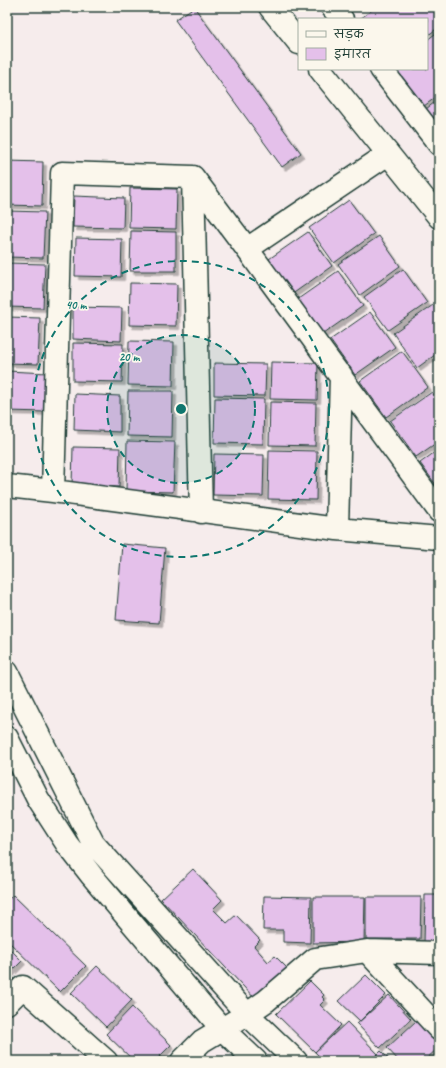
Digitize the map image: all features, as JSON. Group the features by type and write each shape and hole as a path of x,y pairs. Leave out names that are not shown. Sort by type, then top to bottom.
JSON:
{"street":[{"path":"270,7 298,42"},
{"path":"332,7 341,18"},
{"path":"321,70 439,218"},
{"path":"382,70 439,144"},
{"path":"247,248 388,154"},
{"path":"54,491 62,173 193,177"},
{"path":"193,177 247,248 439,511"},
{"path":"193,177 201,512"},
{"path":"337,529 341,376"},
{"path":"7,486 337,529 439,538"},
{"path":"7,672 93,843 248,1014 296,1061"},
{"path":"7,738 38,799 66,844 222,1029 256,1061"},
{"path":"367,951 439,1029"},
{"path":"182,1061 202,1041 248,1014 266,1001 315,959 367,951 439,954"},
{"path":"7,1003 23,986 106,1061"}],"building":[{"path":"194,7 301,153 282,167 175,20"},
{"path":"376,7 435,7 439,13 439,27 428,35 428,18 361,18"},
{"path":"439,31 439,95 424,106 397,70 428,70 428,39"},
{"path":"439,99 439,125 426,109"},
{"path":"7,161 43,162 42,206 7,205"},
{"path":"130,188 177,189 176,229 129,228"},
{"path":"74,196 124,198 123,228 73,227"},
{"path":"349,200 374,234 334,263 309,228"},
{"path":"7,211 45,212 43,258 7,257"},
{"path":"131,231 176,232 176,271 130,271"},
{"path":"308,232 332,266 291,295 266,261"},
{"path":"379,236 400,266 360,295 338,264"},
{"path":"76,238 122,239 121,277 75,276"},
{"path":"7,263 45,264 43,308 7,307"},
{"path":"403,269 427,303 388,330 364,297"},
{"path":"338,271 363,306 323,334 298,299"},
{"path":"130,283 177,284 176,326 129,325"},
{"path":"433,305 439,313 439,352 417,368 393,333"},
{"path":"73,307 122,308 121,341 73,339"},
{"path":"370,312 395,347 355,375 330,340"},
{"path":"7,317 40,318 38,364 7,363"},
{"path":"129,341 174,342 173,386 128,385"},
{"path":"73,343 123,344 122,382 73,381"},
{"path":"402,351 428,387 386,417 360,381"},
{"path":"271,362 318,363 317,400 270,399"},
{"path":"214,363 266,364 265,396 214,395"},
{"path":"7,371 47,373 46,412 7,411"},
{"path":"128,391 173,391 172,437 127,436"},
{"path":"432,392 439,402 439,441 416,457 390,421"},
{"path":"75,394 120,396 120,432 74,430"},
{"path":"215,398 264,399 263,444 214,443"},
{"path":"270,402 316,403 315,446 269,445"},
{"path":"127,441 175,442 173,492 126,491"},
{"path":"73,447 120,448 119,487 72,485"},
{"path":"439,449 439,489 420,463"},
{"path":"269,450 317,451 316,500 268,499"},
{"path":"214,454 264,455 263,496 213,495"},
{"path":"122,544 165,548 159,623 116,620"},
{"path":"193,869 222,900 213,909 227,923 236,915 260,940 254,946 268,962 275,956 290,971 258,1002 161,899"},
{"path":"13,895 86,966 60,992 7,940 7,901"},
{"path":"425,895 439,895 439,945 424,944"},
{"path":"264,896 311,897 310,943 283,942 283,930 263,930"},
{"path":"313,897 365,897 364,942 313,943"},
{"path":"366,897 421,897 420,939 366,939"},
{"path":"7,946 22,961 7,976"},
{"path":"97,966 132,1000 106,1027 71,993"},
{"path":"366,975 386,995 360,1021 339,1001"},
{"path":"310,981 324,995 322,997 325,1000 320,1005 341,1025 315,1052 276,1014"},
{"path":"389,995 411,1019 380,1048 357,1024"},
{"path":"132,1007 171,1045 155,1061 134,1061 106,1034"},
{"path":"416,1021 439,1045 439,1047 424,1061 399,1061 387,1048"},
{"path":"347,1022 378,1054 370,1061 324,1061 315,1052"},
{"path":"381,1051 391,1061 371,1061"}]}
